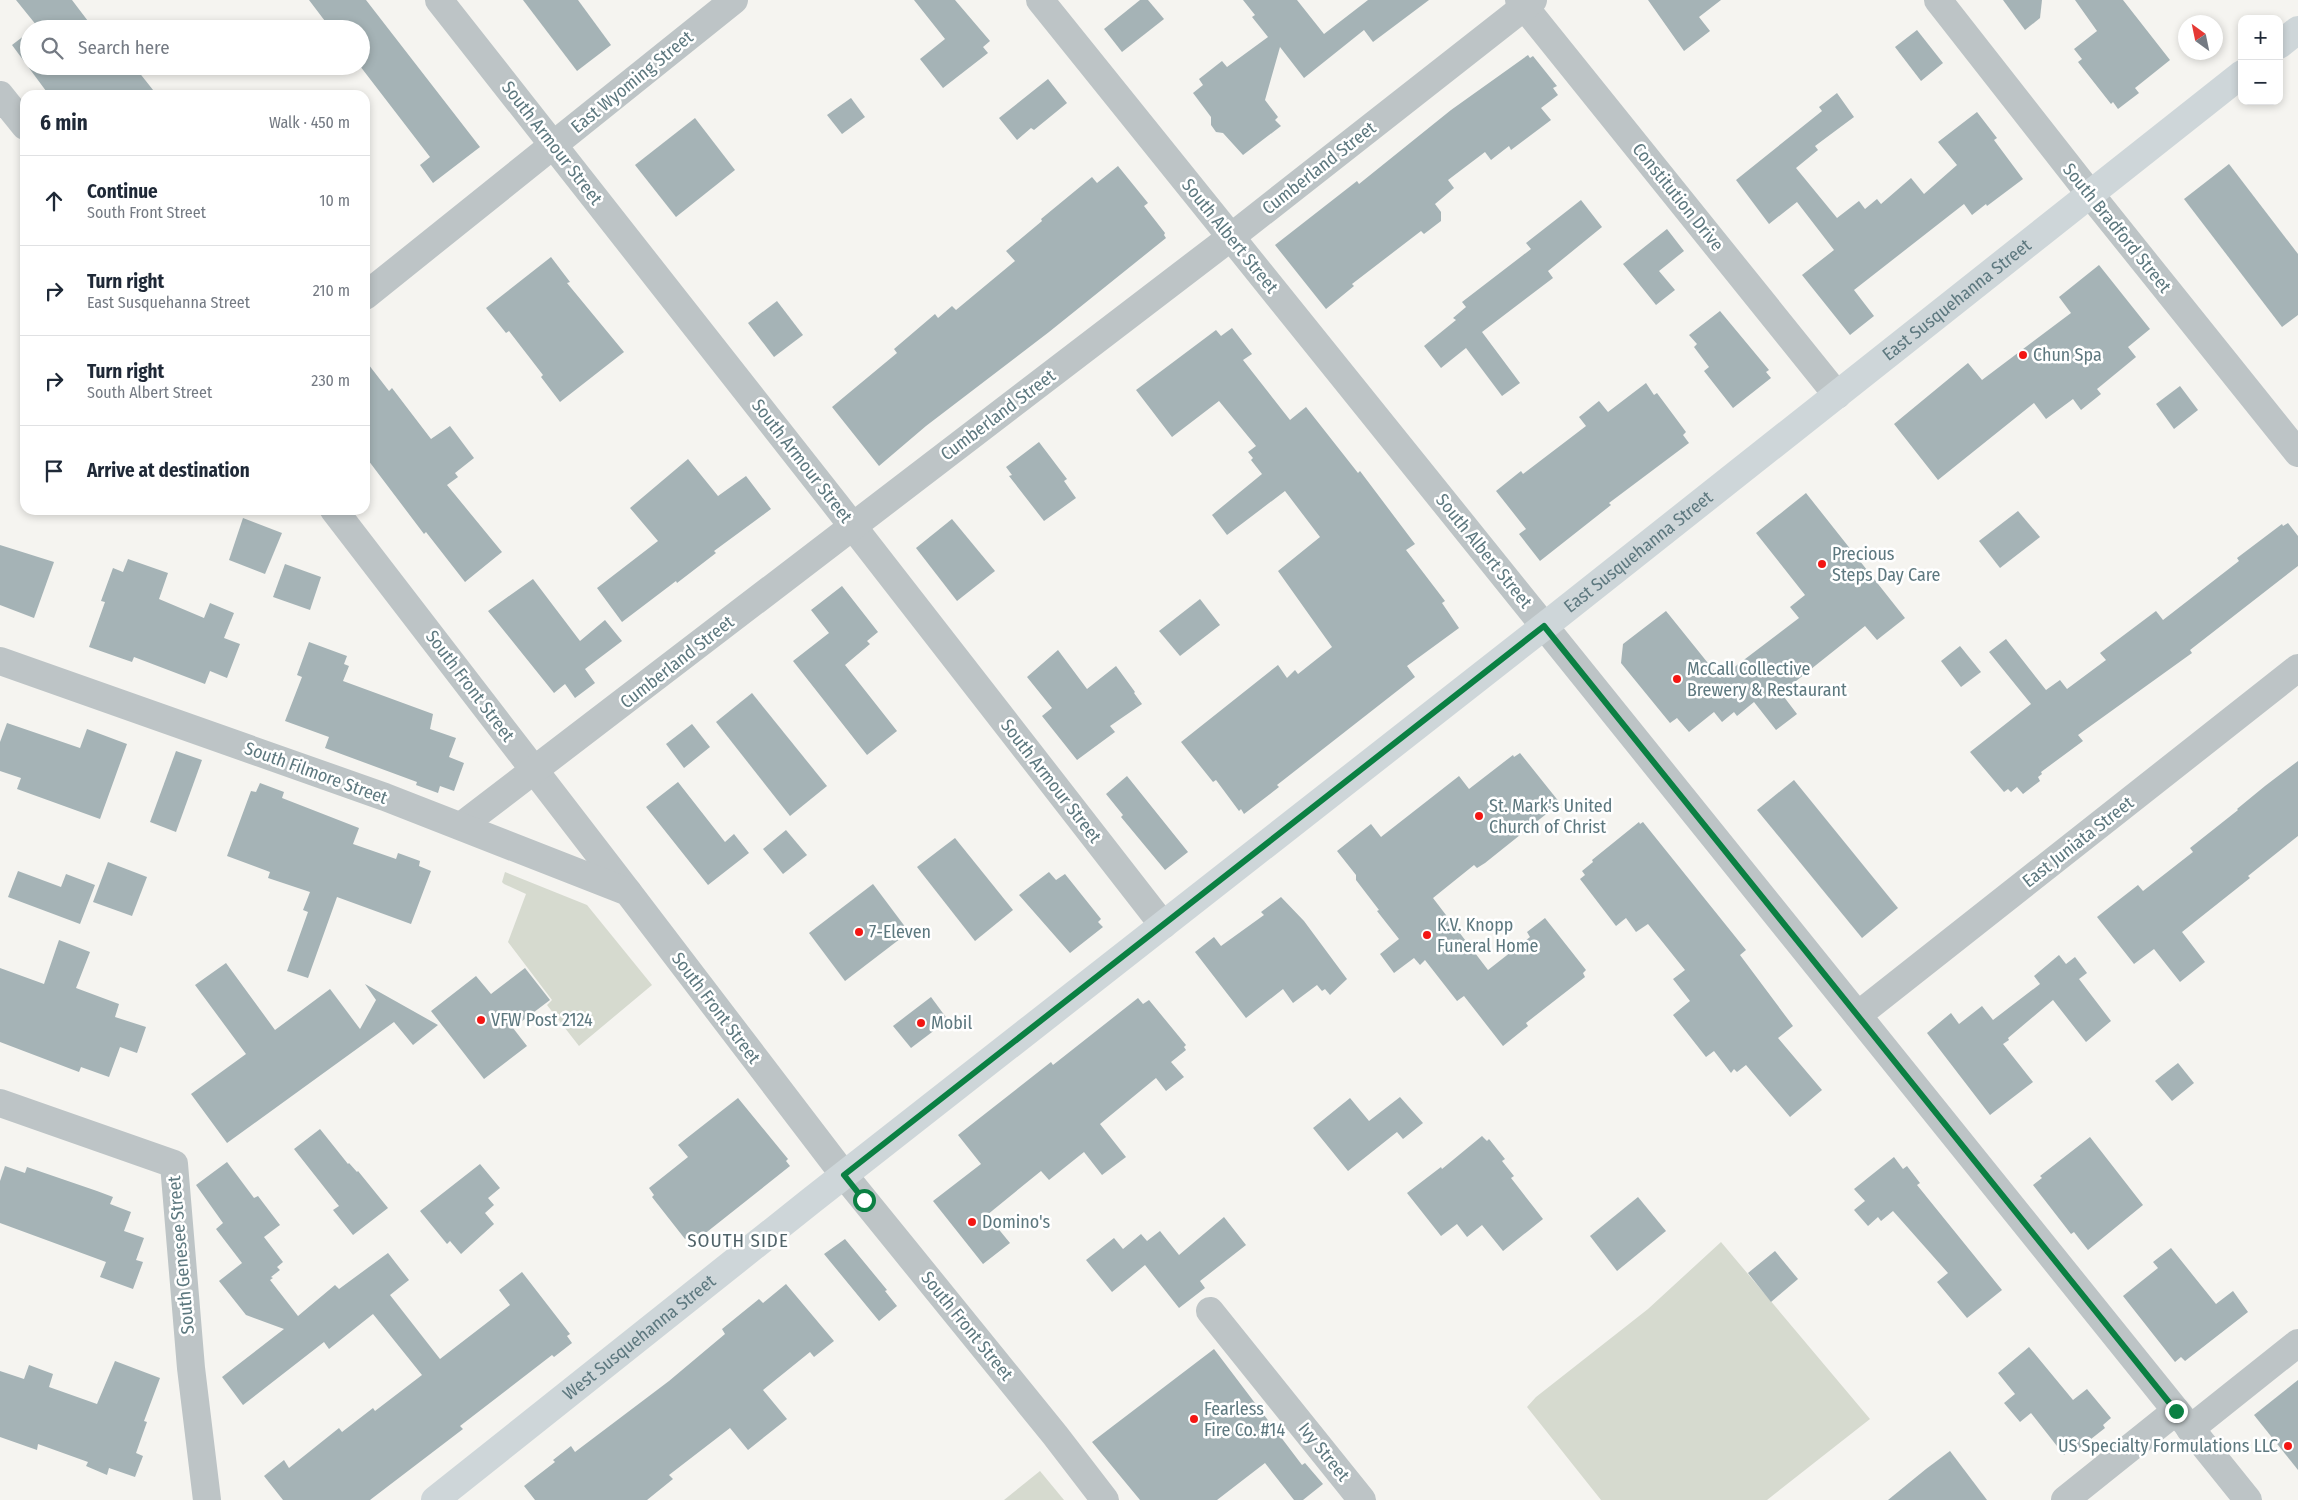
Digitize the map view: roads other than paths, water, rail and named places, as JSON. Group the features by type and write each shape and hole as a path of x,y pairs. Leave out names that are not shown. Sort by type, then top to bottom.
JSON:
{"main road":[{"path":"2283,42 2298,30"},
{"name":"East Susquehanna Street","path":"844,1175 1544,626 2238,77"},
{"name":"West Susquehanna Street","path":"435,1500 844,1175"}],"street":[{"name":"South Armour Street","path":"439,0 853,526 1163,925"},
{"name":"East Wyoming Street","path":"370,292 734,0"},
{"name":"South Albert Street","path":"1040,0 2248,1500"},
{"name":"South Bradford Street","path":"1938,0 2090,194 2298,453"},
{"name":"Cumberland Street","path":"461,826 1231,237 1525,2"},
{"name":"Constitution Drive","path":"1525,2 1837,394"},
{"path":"0,95 20,120"},
{"name":"South Front Street","path":"338,515 844,1175 1055,1435 1105,1500"},
{"name":"South Filmore Street","path":"0,661 375,794 628,892"},
{"name":"East Juniata Street","path":"1858,1015 2298,668"},
{"name":"South Genesee Street","path":"0,1103 174,1164 191,1368 206,1500"},
{"name":"Ivy Street","path":"1210,1311 1362,1500"},
{"path":"2065,1500 2298,1343"}],"place":[{"name":"Chun Spa","path":"2023,355"},
{"name":"Precious Steps Day Care","path":"1822,564"},
{"name":"McCall Collective Brewery & Restaurant","path":"1677,679"},
{"name":"St. Mark's United Church of Christ","path":"1479,816"},
{"name":"7-Eleven","path":"859,932"},
{"name":"K.V. Knopp Funeral Home","path":"1427,935"},
{"name":"VFW Post 2124","path":"481,1020"},
{"name":"Mobil","path":"921,1023"},
{"name":"Domino's","path":"972,1222"},
{"name":"Fearless Fire Co. #14","path":"1194,1419"},
{"name":"US Specialty Formulations LLC","path":"2288,1446"}],"district":[{"name":"SOUTH SIDE","path":"738,1240"}]}
